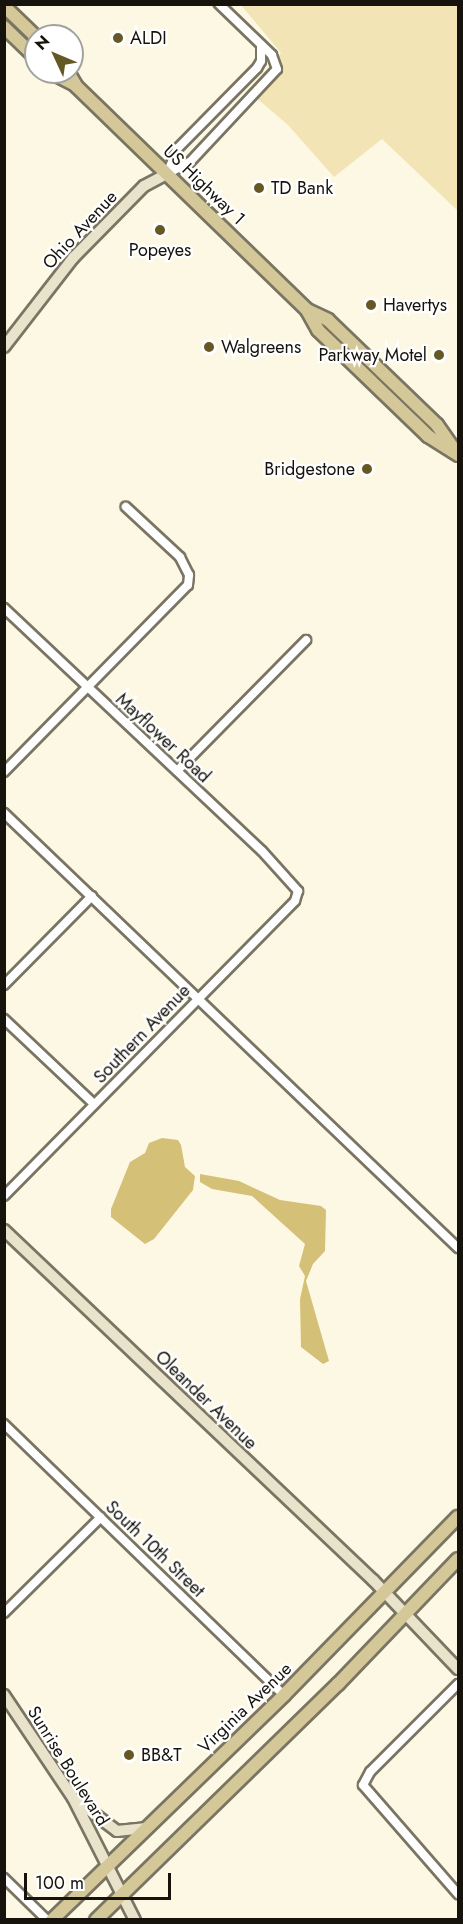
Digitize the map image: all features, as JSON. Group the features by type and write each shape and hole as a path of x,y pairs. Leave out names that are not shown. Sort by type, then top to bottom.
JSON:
{"main road":[{"path":"4,6 24,25"},
{"path":"4,27 24,46"},
{"name":"US Highway 1","path":"72,84 307,310 318,330 420,429 458,455"},
{"name":"Ohio Avenue","path":"4,347 73,258 144,186 167,174"},
{"name":"Oleander Avenue","path":"4,1230 385,1593 459,1670"},
{"name":"Virginia Avenue","path":"52,1920 284,1695 459,1517"},
{"path":"96,1920 459,1559"},
{"name":"Sunrise Boulevard","path":"4,1695 74,1798 135,1920"},
{"path":"74,1798 117,1831 147,1828"}],"street":[{"path":"167,174 177,149 257,68 261,61 261,45 219,4"},
{"name":"Ohio Avenue","path":"167,174 190,162 273,77 276,62 261,45"},
{"path":"4,772 188,585 189,575 180,557 126,507"},
{"name":"Mayflower Road","path":"4,609 292,880 298,891"},
{"path":"177,771 306,640"},
{"path":"4,813 459,1248"},
{"name":"Southern Avenue","path":"4,1196 295,901 298,891"},
{"path":"4,986 92,896"},
{"path":"4,1018 94,1104"},
{"name":"South 10th Street","path":"4,1424 284,1695"},
{"path":"4,1613 101,1517"},
{"path":"459,1684 370,1772 363,1785 459,1894"},
{"path":"4,1878 47,1920"}],"shaded area":[{"path":"241,5 458,5 458,211 382,139 334,177 288,125 248,91 281,53"},
{"path":"162,1138 178,1140 181,1145 185,1167 195,1176 193,1190 154,1239 145,1244 111,1217 111,1209 130,1162 145,1153 149,1143"},
{"path":"200,1174 239,1181 280,1200 321,1206 326,1210 325,1251 313,1264 306,1281 329,1361 323,1364 301,1347 300,1299 305,1276 299,1266 305,1244 252,1196 212,1189 200,1182"}],"place":[{"name":"ALDI","path":"118,38"},
{"name":"TD Bank","path":"259,188"},
{"name":"Popeyes","path":"160,230"},
{"name":"Havertys","path":"371,305"},
{"name":"Walgreens","path":"209,347"},
{"name":"Parkway Motel","path":"439,355"},
{"name":"Bridgestone","path":"367,469"},
{"name":"BB&T","path":"129,1755"}]}
